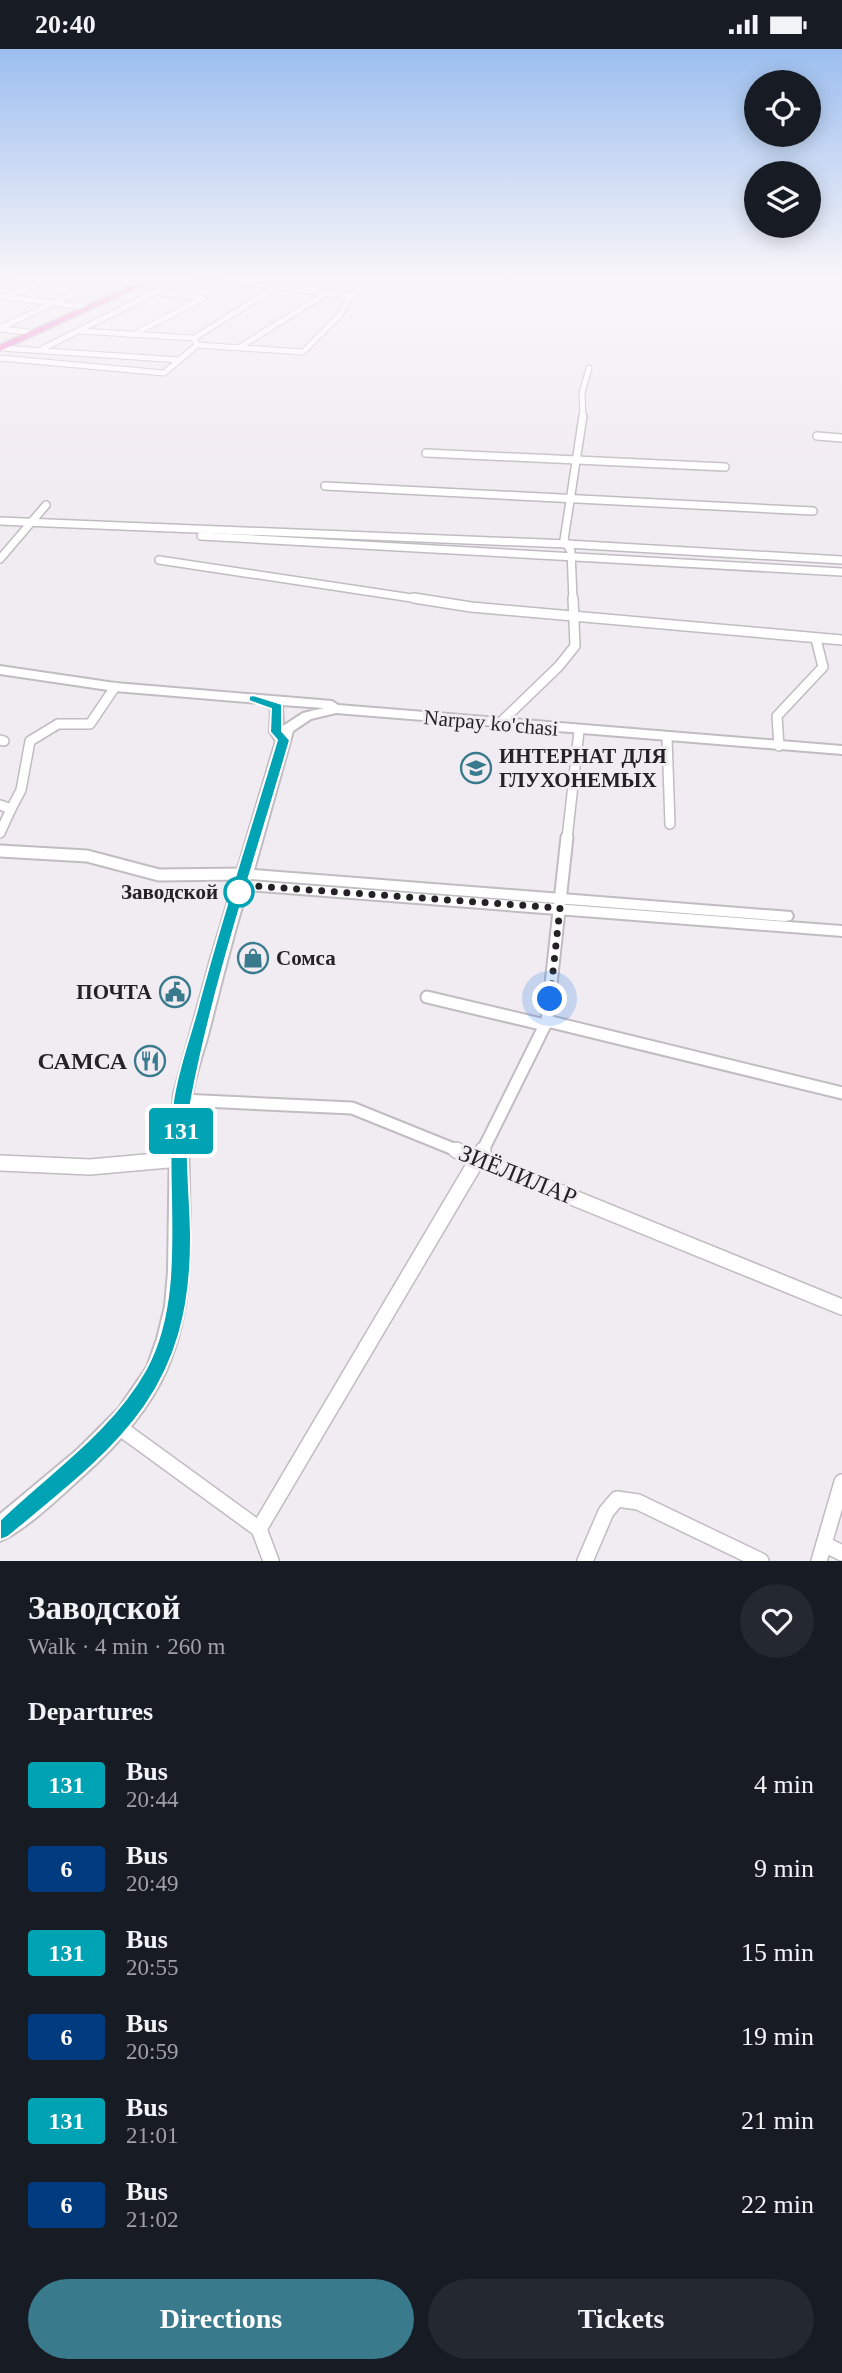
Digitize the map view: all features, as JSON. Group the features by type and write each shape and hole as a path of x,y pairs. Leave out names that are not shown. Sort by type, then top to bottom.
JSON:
{"main road":[{"name":"Narpay ko'chasi","path":"0,670 116,687 333,705 350,710"},
{"path":"0,1529 79,1464 116,1425 155,1374 169,1336 176,1305 181,1243 179,1159 182,1100 213,979 283,740 276,732 277,707 253,699"},
{"name":"Narpay ko'chasi","path":"283,740 287,729 307,716 321,711 350,710 579,731 842,750"},
{"path":"243,880 842,921"},
{"path":"560,902 842,931"}],"street":[{"path":"16,348 180,360"},
{"path":"40,350 45,348"},
{"path":"0,359 163,373 194,348"},
{"path":"232,348 303,352 307,348"},
{"path":"500,723 575,646 571,558 564,540 584,426 582,393 589,368"},
{"path":"817,436 842,438"},
{"path":"426,453 725,467"},
{"path":"325,486 813,511"},
{"path":"0,559 46,505"},
{"path":"0,521 567,544 842,561"},
{"path":"194,536 842,572"},
{"path":"159,560 373,590 449,604 842,640"},
{"path":"779,746 776,716 823,667 816,639"},
{"path":"0,833 5,807 21,790 30,741 58,724 90,724 116,687"},
{"path":"259,1529 479,1159 546,1023 579,731"},
{"path":"667,738 670,824"},
{"path":"0,851 87,856 159,876 243,880"},
{"path":"427,997 842,1093"},
{"name":"ЗИЁЛИЛАР","path":"182,1100 352,1108 842,1307"},
{"path":"0,1163 90,1169 179,1159"},
{"path":"116,1425 259,1529 271,1561"},
{"path":"819,1561 842,1482"},
{"path":"585,1561 606,1512 617,1499 638,1502 761,1561"},
{"path":"824,1543 842,1553"}],"bus line":[{"name":"131","path":"0,1529 79,1464 130,1411 155,1374 169,1336 176,1305 181,1243 179,1159 182,1100 213,979 283,740 276,732 279,713 277,707 273,703 253,699"}],"place":[{"name":"ИНТЕРНАТ ДЛЯ ГЛУХОНЕМЫХ","path":"476,768"},
{"name":"Заводской","path":"239,892"},
{"name":"Сомса","path":"253,958"},
{"name":"ПОЧТА","path":"175,992"},
{"name":"САМСА","path":"150,1061"}],"route":[{"path":"239,892 241,885 560,908 550,999"}]}
